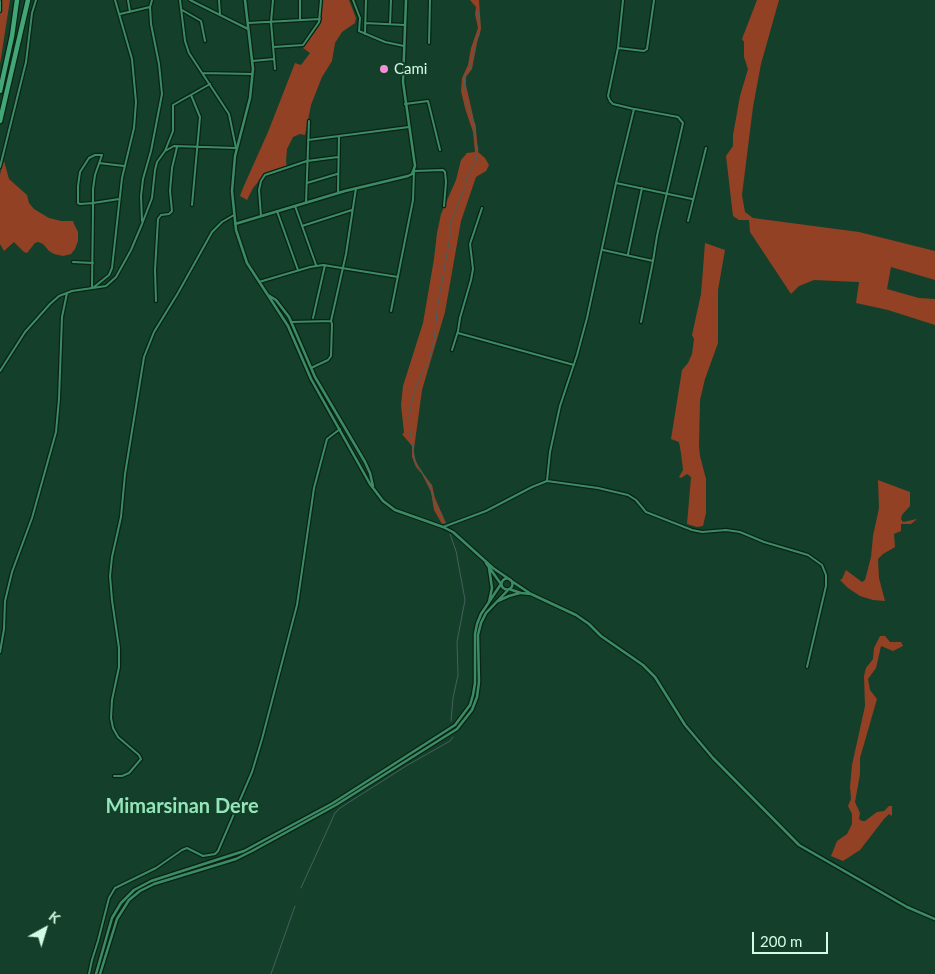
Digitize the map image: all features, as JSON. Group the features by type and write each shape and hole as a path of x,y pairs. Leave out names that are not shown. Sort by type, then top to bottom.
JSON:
{"highway":[{"path":"0,91 12,36 17,0"},
{"path":"0,121 28,0"}],"street":[{"path":"0,167 26,62 32,13 36,0"},
{"path":"92,288 109,275 112,268 124,166 134,128 136,102 132,59 115,0"},
{"path":"128,0 130,12"},
{"path":"142,224 141,196 143,179 151,151 162,94 150,8 152,0"},
{"path":"180,0 189,53 229,114 236,148"},
{"path":"190,0 249,29"},
{"path":"219,0 220,15"},
{"path":"245,0 252,74 250,98 236,148 232,191 236,230 247,263 288,326 311,379 370,484 383,501 395,510 453,532 493,568 531,594 576,615 601,636 643,665 655,677 685,725 713,758 799,845 907,907 935,919"},
{"path":"273,0 271,22 275,69"},
{"path":"300,0 300,20"},
{"path":"273,47 303,45 320,19 321,0"},
{"path":"353,0 360,18 359,31 385,42 404,46"},
{"path":"365,34 366,0"},
{"path":"390,24 391,0"},
{"path":"391,312 413,200 414,158 402,82 406,0"},
{"path":"429,43 430,0"},
{"path":"623,0 618,48 608,98 613,104 678,117 682,121 642,322"},
{"path":"618,48 644,51 647,49 654,0"},
{"path":"0,1 0,11"},
{"path":"120,14 150,8"},
{"path":"181,10 201,21 205,41"},
{"path":"248,23 320,19"},
{"path":"365,22 405,25"},
{"path":"252,61 274,58"},
{"path":"202,73 252,74"},
{"path":"0,371 25,332 60,296 72,290 106,286 116,277 131,250 152,198 155,170 173,131 173,105 210,84"},
{"path":"191,95 200,116 192,205"},
{"path":"405,104 428,102 440,150"},
{"path":"548,481 550,452 560,406 574,365 603,250 616,183 634,109"},
{"path":"306,202 309,121"},
{"path":"308,140 409,127"},
{"path":"338,193 339,136"},
{"path":"165,151 178,146 236,148"},
{"path":"156,301 154,270 158,218 172,211 170,191 172,168 178,146"},
{"path":"688,221 706,148"},
{"path":"92,288 92,263 93,203 93,189 95,174 102,155 95,155 89,158 80,172 78,203 93,203 119,199"},
{"path":"261,216 259,190 265,175 307,161 338,157"},
{"path":"99,163 124,166"},
{"path":"235,224 356,188 408,176 414,170 442,170 445,172 444,206"},
{"path":"307,183 338,174"},
{"path":"616,183 692,199"},
{"path":"311,368 331,357 331,321 344,267 356,188"},
{"path":"628,255 642,188"},
{"path":"295,206 316,266"},
{"path":"452,350 458,333 473,269 470,244 482,208"},
{"path":"302,226 353,210"},
{"path":"277,211 298,270"},
{"path":"114,776 122,776 129,773 141,759 118,738 113,728 112,700 119,667 119,648 110,576 112,557 121,517 125,474 144,357 154,332 212,232 222,222 234,215"},
{"path":"603,250 653,261"},
{"path":"73,262 92,263"},
{"path":"258,282 298,270 325,265 398,277"},
{"path":"313,318 325,265"},
{"path":"0,652 4,629 4,601 32,518 56,432 60,400 62,326 67,293"},
{"path":"267,294 279,304 291,322 311,368 365,462 373,486"},
{"path":"291,322 331,321"},
{"path":"458,333 574,365"},
{"path":"89,974 109,898 115,888 156,868 186,848 203,856 215,854 218,850 252,772 262,738 297,605 314,488 327,439 340,429"},
{"path":"443,527 486,511 532,487 548,481 628,494 646,512 692,530 702,532 726,530 740,532 764,542 808,555 822,566 826,575 826,586 807,667"},
{"path":"480,556 504,588 531,594"},
{"path":"488,566 492,588 488,604"},
{"path":"96,974 112,918 121,903 134,890 151,881 244,851 333,803 455,725 470,705 474,695 475,634 481,614 504,579 510,579"},
{"path":"100,974 117,919 126,904 140,891 154,884 236,859 252,851 336,805 457,729 472,710 477,697 479,682 478,635 481,624 486,613 512,585 510,579"},
{"path":"494,603 521,593"}],"shaded area":[{"path":"0,0 10,0 0,64"},
{"path":"322,0 349,0 356,18 355,23 342,32 335,43 332,61 322,77 311,105 305,135 300,134 293,137 287,149 287,168 263,176 253,188 247,200 240,196 243,188 268,132 295,63 301,65 310,53 303,48 319,26"},
{"path":"470,0 479,0 481,29 472,69 466,77 466,85 476,129 478,152 489,165 486,171 476,177 461,221 445,312 422,390 414,449 418,467 432,485 435,498 446,523 442,524 434,510 431,492 412,457 412,446 402,434 404,433 401,405 403,386 423,323 441,214 456,180 461,160 467,153 475,152 473,132 461,91 462,78 468,65 471,48 478,28 475,14 476,7"},
{"path":"757,0 779,0 761,64 753,107 742,195 745,212 753,218 859,232 935,251 935,280 891,267 887,289 919,298 935,299 935,325 888,310 856,303 859,282 814,280 799,286 791,294 750,232 749,220 739,220 733,216 726,156 733,146 733,135 740,96 748,69 744,57 744,42 742,39"},
{"path":"4,161 9,179 27,195 29,203 34,209 49,218 73,221 78,232 78,241 71,254 63,256 54,254 38,242 27,253 14,242 4,251 0,244 0,175"},
{"path":"705,243 725,250 718,290 718,343 705,379 700,400 699,446 706,479 706,513 703,526 697,527 687,524 691,477 687,474 681,478 679,477 683,470 679,442 671,439 682,370 692,354 694,339 692,335 701,294"},
{"path":"878,480 910,492 910,506 901,519 903,522 917,519 911,524 901,524 901,531 894,534 895,547 878,559 879,578 885,601 860,596 840,580 846,570 862,582 865,580 879,508"},
{"path":"880,636 885,636 890,642 901,642 903,646 893,651 881,646 876,668 868,679 870,690 877,699 860,758 860,774 855,802 860,813 859,819 862,821 865,821 877,812 884,811 889,806 892,806 892,816 889,814 860,850 843,861 831,856 837,841 847,834 852,824 852,814 848,806 851,799 852,765 865,706 864,676 866,668 873,659 874,648"}],"waterway":[{"path":"445,523 434,502 430,485 415,461 409,416 414,392 429,361 434,340 438,303 450,237 450,223 465,187 467,177 476,161 478,149 475,139 475,124 466,102 464,77 470,69 472,56 475,51 473,46 479,35 478,11"},
{"path":"450,534 456,551 465,600 457,642 458,675 451,721"},
{"path":"301,888 335,813 340,808 406,766 450,741 453,737"},
{"path":"271,974 295,906"}],"place":[{"name":"Cami","path":"384,69"}],"district":[{"name":"Mimarsinan Dere","path":"182,807"}]}
